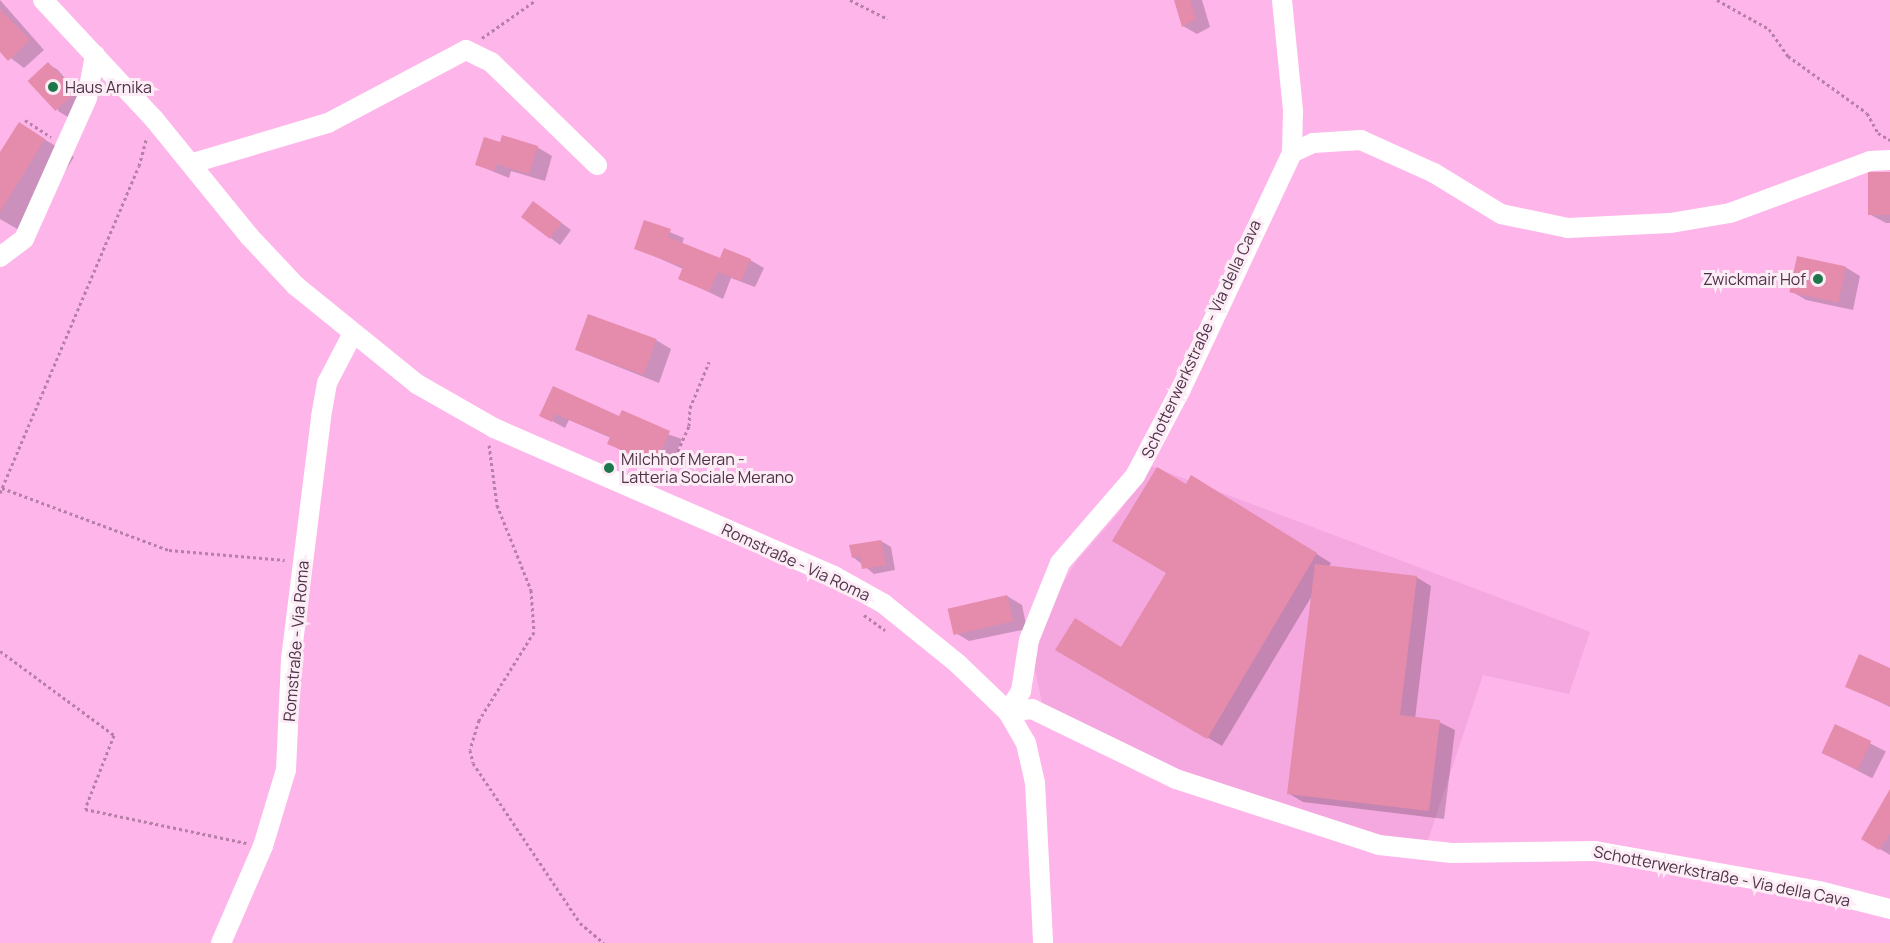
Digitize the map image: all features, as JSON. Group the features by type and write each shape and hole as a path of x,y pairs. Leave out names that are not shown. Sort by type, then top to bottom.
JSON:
{"street":[{"name":"Romstraße - Via Roma","path":"43,0 92,65 154,119 193,163 249,236 296,286 352,335 417,384 494,428 834,576 884,604 958,664 1008,712 1026,743 1035,783 1043,943"},
{"path":"1282,0 1293,111 1292,153 1313,143 1361,140 1434,173 1501,214 1568,228 1670,224 1730,213 1870,161 1890,160"},
{"path":"193,163 328,123 466,50 492,62 597,165"},
{"path":"8,251 24,238 87,98 92,65"},
{"name":"Schotterwerkstraße - Via della Cava","path":"1008,712 1021,692 1029,640 1060,563 1135,476 1181,389 1292,153"},
{"name":"Romstraße - Via Roma","path":"221,943 263,846 286,770 291,659 327,383 352,335"},
{"name":"Schotterwerkstraße - Via della Cava","path":"1008,712 1032,709 1176,778 1379,845 1452,853 1595,851 1820,891 1890,909"}],"path":[{"path":"466,50 536,0"},
{"path":"850,0 888,19"},
{"path":"1717,0 1770,29 1788,56 1867,113 1878,133 1890,140"},
{"path":"154,119 139,166 1,490 169,550 303,561"},
{"path":"25,120 65,146"},
{"path":"656,499 689,426 690,408 709,362"},
{"path":"494,428 489,444 495,493 531,590 534,632 479,720 472,757 580,923 604,943"},
{"path":"0,651 114,735 85,809 263,846"}],"shaded area":[{"path":"1151,466 1590,632 1569,694 1483,675 1426,846 1377,841 1187,779 1043,707 1032,656 1054,598 1076,562 1118,514"}],"building":[{"path":"1174,0 1190,0 1196,19 1182,27"},
{"path":"0,9 30,40 8,61 0,52"},
{"name":"Haus Arnika","path":"48,62 76,92 55,111 28,81"},
{"path":"19,122 45,139 0,212 0,152"},
{"path":"502,135 538,146 529,174 496,164 494,171 475,165 484,137 500,142"},
{"path":"1868,172 1890,172 1890,215 1868,215"},
{"path":"533,201 562,223 550,239 521,217"},
{"path":"644,220 671,229 668,237 720,258 724,248 751,259 741,281 718,272 709,292 678,279 683,267 634,249"},
{"name":"Zwickmair Hof","path":"1797,256 1846,266 1838,303 1789,292"},
{"path":"588,314 657,339 644,375 575,350"},
{"path":"553,386 619,416 622,410 670,431 656,464 607,444 610,437 555,414 552,422 539,416"},
{"path":"1157,467 1186,484 1191,475 1317,553 1207,739 1055,650 1075,618 1121,647 1166,573 1112,541"},
{"path":"881,540 886,565 862,569 860,556 852,558 849,545"},
{"path":"1315,564 1417,576 1400,715 1440,720 1429,811 1287,794"},
{"path":"1007,595 1013,621 954,635 948,609"},
{"path":"1859,654 1890,668 1890,706 1845,687"},
{"path":"1835,724 1871,741 1858,770 1821,753"},
{"path":"1890,789 1890,834 1879,850 1861,839"}],"place":[{"name":"Haus Arnika","path":"53,87"},
{"name":"Zwickmair Hof","path":"1818,279"},
{"name":"Milchhof Meran - Latteria Sociale Merano","path":"609,468"}]}
